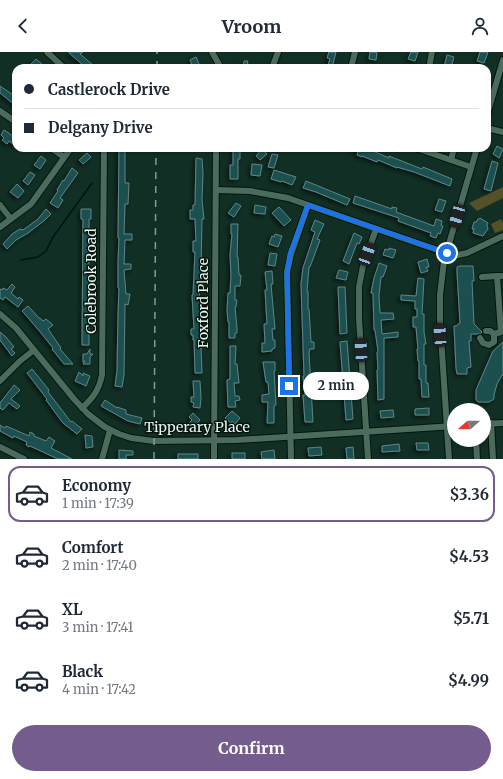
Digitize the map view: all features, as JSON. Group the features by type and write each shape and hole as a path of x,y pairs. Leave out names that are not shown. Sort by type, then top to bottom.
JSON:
{"street":[{"path":"47,52 60,64"},
{"path":"212,52 219,64"},
{"path":"274,64 278,52"},
{"path":"352,64 356,52"},
{"path":"430,64 432,52"},
{"path":"491,91 503,60"},
{"path":"0,111 12,119"},
{"path":"491,129 503,132"},
{"path":"57,152 64,157"},
{"path":"0,227 31,204 68,152"},
{"name":"Colebrook Road","path":"82,408 97,392 102,375 104,152"},
{"name":"Foxford Place","path":"214,459 216,152"},
{"path":"428,152 472,167"},
{"path":"451,160 453,152"},
{"path":"447,426 439,310 441,284 447,253 476,152"},
{"path":"216,190 250,191 288,198 447,253 459,255 467,253 503,236"},
{"path":"0,205 11,219"},
{"path":"291,459 287,272 290,254 308,205"},
{"path":"368,459 358,287 363,266 376,229"},
{"path":"480,338 483,344 489,345 494,342 499,332 500,276 482,277"},
{"name":"Tipperary Place","path":"0,314 16,328 82,408 95,421 110,430 131,438 145,440 214,440 447,426"},
{"path":"486,331 499,332"},
{"path":"0,381 14,366 34,350"},
{"path":"493,459 491,424 503,423"},
{"path":"102,459 110,430"},
{"path":"0,447 24,459"},
{"path":"448,447 449,459"},
{"path":"476,447 477,459"}],"shaded area":[{"path":"503,187 503,198 477,211 469,203"},
{"path":"501,219 503,223 503,230 495,233 491,224"}],"building":[{"path":"68,52 83,52 80,54 92,64 82,64"},
{"path":"329,52 336,52 333,64 328,64 330,59 327,58"},
{"path":"370,52 377,52 376,60 369,59"},
{"path":"411,52 418,52 415,61 408,59"},
{"path":"480,52 488,52 484,63 477,61"},
{"path":"447,55 454,57 452,64 445,64"},
{"path":"196,57 199,64 192,64 190,60"},
{"path":"36,59 42,64 31,64"},
{"path":"244,61 248,61 247,64 244,64"},
{"path":"0,86 12,94 12,103 0,93"},
{"path":"4,130 12,135 12,143 9,141 7,144 2,140 4,138 1,135"},
{"path":"497,146 503,149 499,158 493,154"},
{"path":"119,152 125,152 125,183 129,183 128,204 125,204 124,234 132,234 132,240 125,240 124,264 131,264 131,269 124,270 126,294 130,294 128,305 125,304 124,375 122,387 115,386 117,371 119,288"},
{"path":"233,152 240,152 240,159 238,159 238,179 230,179 230,165 233,165"},
{"path":"259,152 265,152 267,154 260,160 256,156"},
{"path":"358,152 375,152 422,169 423,167 452,179 450,186 378,160 377,162 357,155"},
{"path":"87,153 91,157 83,164 79,160"},
{"path":"272,154 278,155 274,168 268,167"},
{"path":"41,156 46,160 40,169 34,165"},
{"path":"196,158 202,159 203,173 202,200 204,219 202,219 201,271 199,289 202,373 195,373 194,340 193,335 191,335 191,329 194,329 192,295 195,252 193,252 193,241 196,241 195,219 190,219 190,210 193,210 193,205 195,205"},
{"path":"492,161 498,163 491,191 484,189"},
{"path":"252,164 262,165 260,176 251,175"},
{"path":"72,168 78,173 60,198 63,200 58,208 50,203 63,180 64,181"},
{"path":"274,170 296,177 292,185 271,179"},
{"path":"30,172 35,175 28,185 23,181"},
{"path":"306,181 350,199 347,205 303,188"},
{"path":"17,184 24,191 18,198 10,192"},
{"path":"355,196 392,209 392,207 397,208 396,212 434,226 436,219 442,221 441,225 443,226 440,234 438,233 436,238 430,236 431,233 398,221 399,218 353,203"},
{"path":"439,199 446,201 442,212 435,210"},
{"path":"236,203 241,206 234,217 228,213"},
{"path":"255,205 266,207 265,214 254,213"},
{"path":"279,207 291,220 284,226 272,213"},
{"path":"46,209 51,214 28,233 16,240 7,249 3,244 12,234 20,229 23,230 38,219"},
{"path":"81,209 91,209 91,219 89,219 89,345 82,345 83,219 81,219"},
{"path":"480,218 488,223 488,229 483,236 473,233 474,229 472,229 474,222"},
{"path":"315,220 324,224 317,239 320,240 309,267 307,291 308,309 311,342 314,342 314,349 310,349 309,353 313,422 305,422 303,395 305,395 303,376 301,284 303,268 315,232 311,230"},
{"path":"231,224 238,224 237,257 239,275 241,275 240,286 235,286 235,300 237,300 235,307 237,333 235,333 235,338 229,338 227,310 231,275"},
{"path":"354,233 362,237 359,244 357,243 349,264 343,261"},
{"path":"275,234 282,236 278,247 269,244 272,236 274,237"},
{"path":"389,248 396,250 393,258 383,255 385,249 389,250"},
{"path":"270,253 277,254 275,266 268,265"},
{"path":"427,259 429,267 426,267 428,271 421,273 418,262"},
{"path":"379,263 387,266 383,277 381,277 379,296 380,313 393,313 394,319 381,320 382,334 398,332 398,337 384,338 384,399 378,400 378,351 374,330 373,293 371,293"},
{"path":"473,266 474,281 472,281 474,324 482,332 480,334 471,334 471,341 469,341 471,367 467,368 467,374 457,374 456,368 454,326 460,323 457,267"},
{"path":"339,270 348,272 346,280 336,278"},
{"path":"272,271 273,284 271,284 275,329 272,329 273,340 275,340 275,348 272,349 272,351 262,352 262,343 265,343 264,324 267,324 265,290 267,290 265,272"},
{"path":"418,278 424,279 422,314 424,314 426,344 424,344 424,365 426,365 426,383 428,383 429,397 422,397 421,379 419,379 416,327 413,327 413,317 417,317 415,301 401,300 401,295 416,296"},
{"path":"12,284 15,287 11,293 18,299 19,297 23,300 18,307 5,297 3,300 0,298 0,289 2,290 3,288 7,290"},
{"path":"338,287 345,287 347,333 340,334"},
{"path":"28,306 39,318 43,321 46,319 53,325 48,329 61,348 60,349 73,364 64,364 52,349 53,348 22,311"},
{"path":"0,332 14,347 11,349 15,353 12,356 0,340"},
{"path":"347,341 353,419 346,420 340,342"},
{"path":"503,342 503,375 497,384 494,399 489,402 478,402 476,400 476,390 493,351"},
{"path":"230,346 236,346 235,364 237,364 239,383 234,383 235,396 239,396 240,400 235,401 236,407 228,407 227,380 230,379"},
{"path":"90,349 90,354 93,354 90,357 90,364 83,364 85,361 83,362 83,354 87,354"},
{"path":"263,362 275,362 274,371 276,405 274,406 274,423 267,423 268,402 262,402 262,395 269,394 268,382 266,382"},
{"path":"32,369 49,390 48,392 71,422 72,421 82,429 77,434 63,423 27,373"},
{"path":"79,372 83,376 83,373 90,376 86,386 75,381"},
{"path":"193,381 200,381 200,408 193,407 194,403 191,402 191,397 194,397"},
{"path":"14,385 20,390 11,399 20,406 17,409 9,403 3,410 0,408 0,403"},
{"path":"105,400 117,408 126,410 126,414 142,418 140,424 128,421 101,406"},
{"path":"429,408 429,415 415,415 415,409"},
{"path":"393,410 394,417 381,418 380,411"},
{"path":"232,411 240,418 235,424 232,421 231,423 225,418"},
{"path":"193,413 200,420 190,431 185,427 192,420 189,417"},
{"path":"0,425 29,436 30,432 34,434 34,436 46,441 49,437 55,441 51,448 72,459 58,459 30,446 29,447 26,445 27,442 14,436 13,438 0,431"},
{"path":"85,435 92,436 93,447 86,448"},
{"path":"416,443 428,443 429,450 417,450"},
{"path":"399,444 400,451 382,452 382,446"},
{"path":"321,447 322,455 309,456 308,448"},
{"path":"353,447 354,459 347,459 346,448"},
{"path":"119,450 133,451 133,455 126,455 126,459 119,459"},
{"path":"274,450 275,459 262,459 261,452"},
{"path":"232,453 245,453 245,459 232,459"},
{"path":"178,454 198,454 198,459 178,459"}],"waterway":[{"path":"21,260 38,257 46,251 53,237 92,183"}],"railway":[{"path":"157,52 157,64"},
{"path":"154,459 156,152"}],"route":[{"path":"289,386 287,272 290,254 308,205 447,253"}]}
